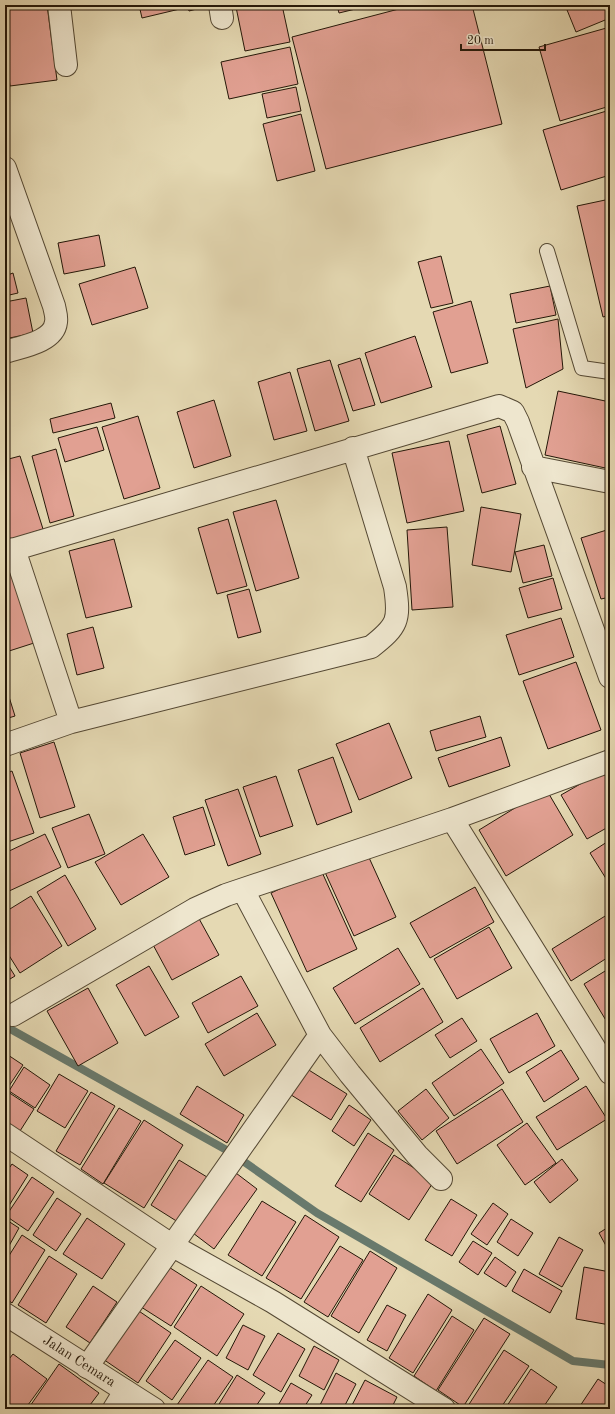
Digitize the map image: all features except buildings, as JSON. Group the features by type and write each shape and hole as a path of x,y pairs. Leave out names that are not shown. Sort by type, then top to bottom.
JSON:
{"street":[{"path":"59,5 66,65"},
{"path":"5,168 54,306 56,322 51,333 42,340 5,352"},
{"path":"71,722 9,550 499,406 512,412 518,422 610,677"},
{"path":"5,745 71,722 371,647 381,639 396,622 398,613 397,599 395,587 353,448"},
{"path":"533,467 610,482"},
{"path":"13,1015 195,909 243,890 452,819 610,761"},
{"path":"452,819 610,1073"},
{"path":"243,890 320,1035 412,1149 441,1179"},
{"path":"87,1367 320,1035"},
{"path":"5,1134 173,1246 273,1302 444,1409"},
{"name":"Jalan Cemara","path":"5,1314 154,1409"},
{"path":"114,1409 125,1391"}],"lane":[{"path":"547,251 582,368 610,372"}],"waterway":[{"path":"5,1026 230,1152 317,1213 573,1361 610,1365"}]}
